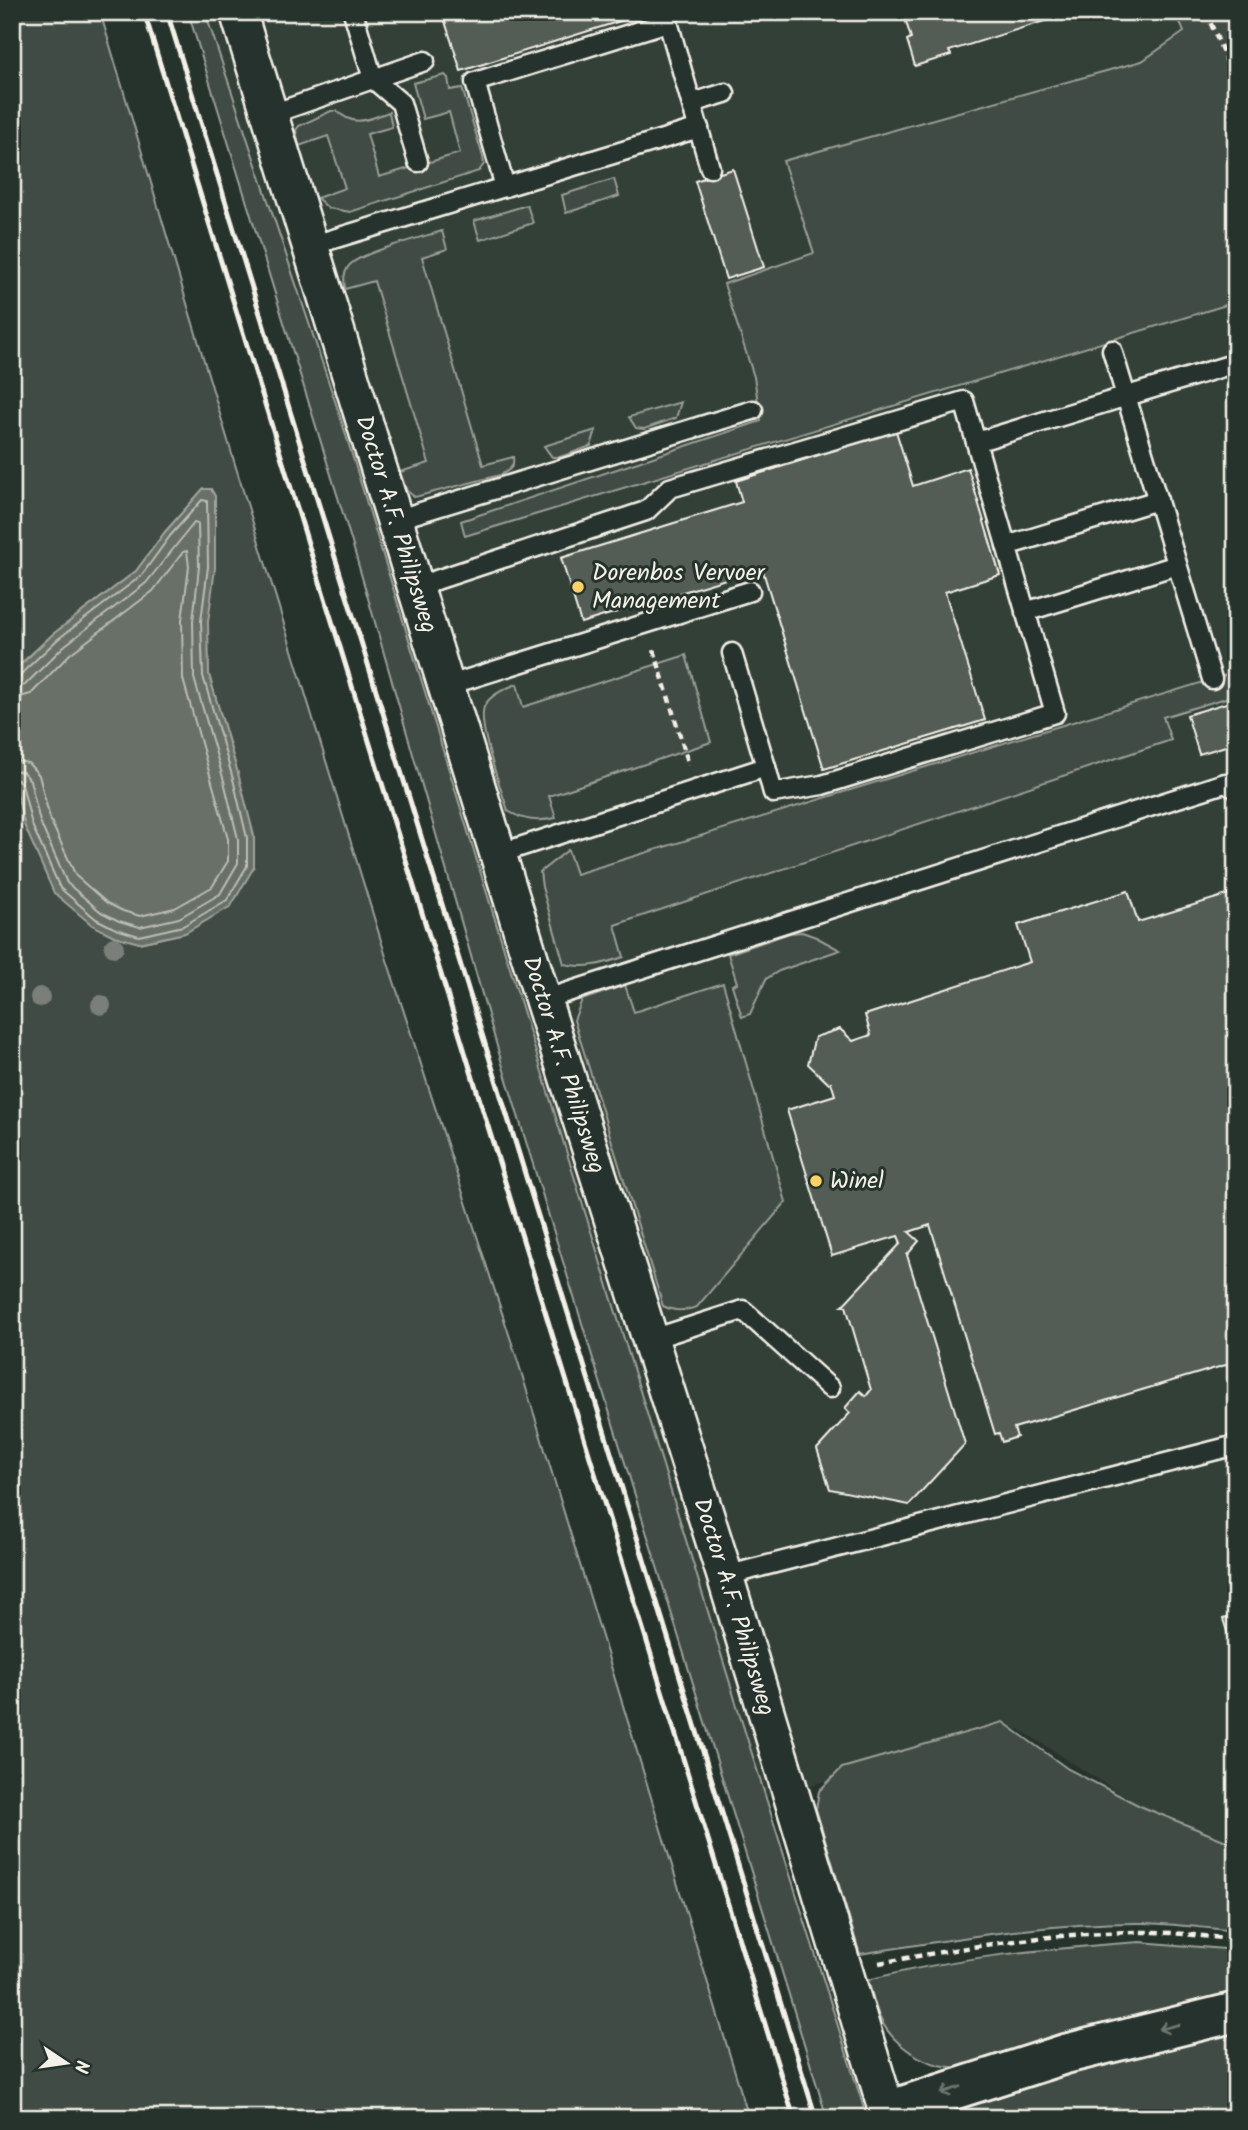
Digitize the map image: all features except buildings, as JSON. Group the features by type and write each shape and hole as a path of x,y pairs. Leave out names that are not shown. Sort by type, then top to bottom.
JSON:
{"main road":[{"path":"888,2114 1065,2054 1236,2012"}],"street":[{"name":"Doctor A.F. Philipsweg","path":"238,12 543,1000 725,1576 888,2114"}],"lane":[{"path":"353,12 373,79 401,103 418,162"},
{"path":"505,187 475,82 668,22 710,168"},
{"path":"269,115 425,61"},
{"path":"692,103 724,93"},
{"path":"310,246 699,128"},
{"path":"1112,350 1212,680"},
{"path":"976,442 1236,363"},
{"path":"415,587 646,511 670,488 964,401 1055,713 822,785 773,793 732,653"},
{"path":"395,520 753,410"},
{"path":"1006,546 1158,500"},
{"path":"1025,612 1177,565"},
{"path":"446,687 750,591"},
{"path":"498,854 766,767"},
{"path":"543,1000 1225,783 1236,789"},
{"path":"649,1340 743,1310 830,1388"},
{"path":"725,1576 1236,1445"}],"path":[{"path":"1206,12 1236,83"},
{"path":"646,623 696,790"},
{"path":"845,1970 956,1949 1030,1939 1146,1932 1236,1940"}],"shaded area":[{"path":"12,12 100,12 387,960 519,1365 749,2118 12,2118 12,772 25,827 139,943 185,933 239,777 209,675 203,489 165,532 136,571 53,634 17,667 12,680"},
{"path":"188,12 205,12 341,419 741,1719 867,2118 827,2118 503,1067 353,546"},
{"path":"204,12 1196,12 1236,108 1236,1844 1180,1832 1019,1729 752,1801"},
{"path":"1176,12 1236,12 1236,302 465,536 461,521 761,421 754,377 724,284 814,253 783,161 1142,61 1184,32"},
{"path":"445,75 450,90 462,88 483,157 484,164 479,171 350,212 328,208 317,198 345,188 328,136 299,146 296,130 331,111 337,111 356,121 389,112 392,127 367,134 379,177 460,153 449,112 423,119 413,83"},
{"path":"614,179 619,196 566,213 562,195"},
{"path":"527,205 533,223 480,240 474,221"},
{"path":"442,231 447,249 422,257 483,465 513,457 513,464 500,475 415,497 407,491 400,472 429,463 374,281 345,289 344,278 348,267 364,256"},
{"path":"681,402 676,418 644,429 636,428 629,417"},
{"path":"596,430 591,446 560,457 552,457 544,446"},
{"path":"686,655 711,742 549,796 556,818 531,820 508,811 486,740 483,713 491,698 517,684 523,707"},
{"path":"1236,672 1236,695 1163,717 1171,740 615,925 624,957 594,965 564,964 540,872 568,850 576,874"},
{"path":"802,932 840,950 779,971 766,979 750,1014 742,1017 732,985 737,983 728,954 790,933"},
{"path":"723,983 786,1202 697,1307 676,1310 663,1306 574,1020 582,1000 625,985 634,1012"},
{"path":"1003,1722 1068,1769 1140,1806 1236,1845 1236,1931 1144,1923 1073,1925 1002,1932 860,1954 816,1809 819,1791 842,1768"},
{"path":"1140,1942 1236,1950 1236,1993 1138,2016 996,2060 950,2067 918,2057 891,2035 879,2016 868,1980 969,1959"},
{"path":"1236,2028 1236,2118 954,2118 976,2097"}],"water":[{"path":"203,489 211,489 215,496 215,568 208,622 209,675 254,836 254,867 231,906 185,933 139,943 114,936 92,925 54,893 25,827 12,772 12,680 17,668 53,634 136,571 165,532"}],"railway":[{"path":"144,12 794,2118"},
{"path":"167,12 816,2118"}],"place":[{"name":"Dorenbos Vervoer Management","path":"578,587"},
{"name":"Winel","path":"816,1181"}]}
